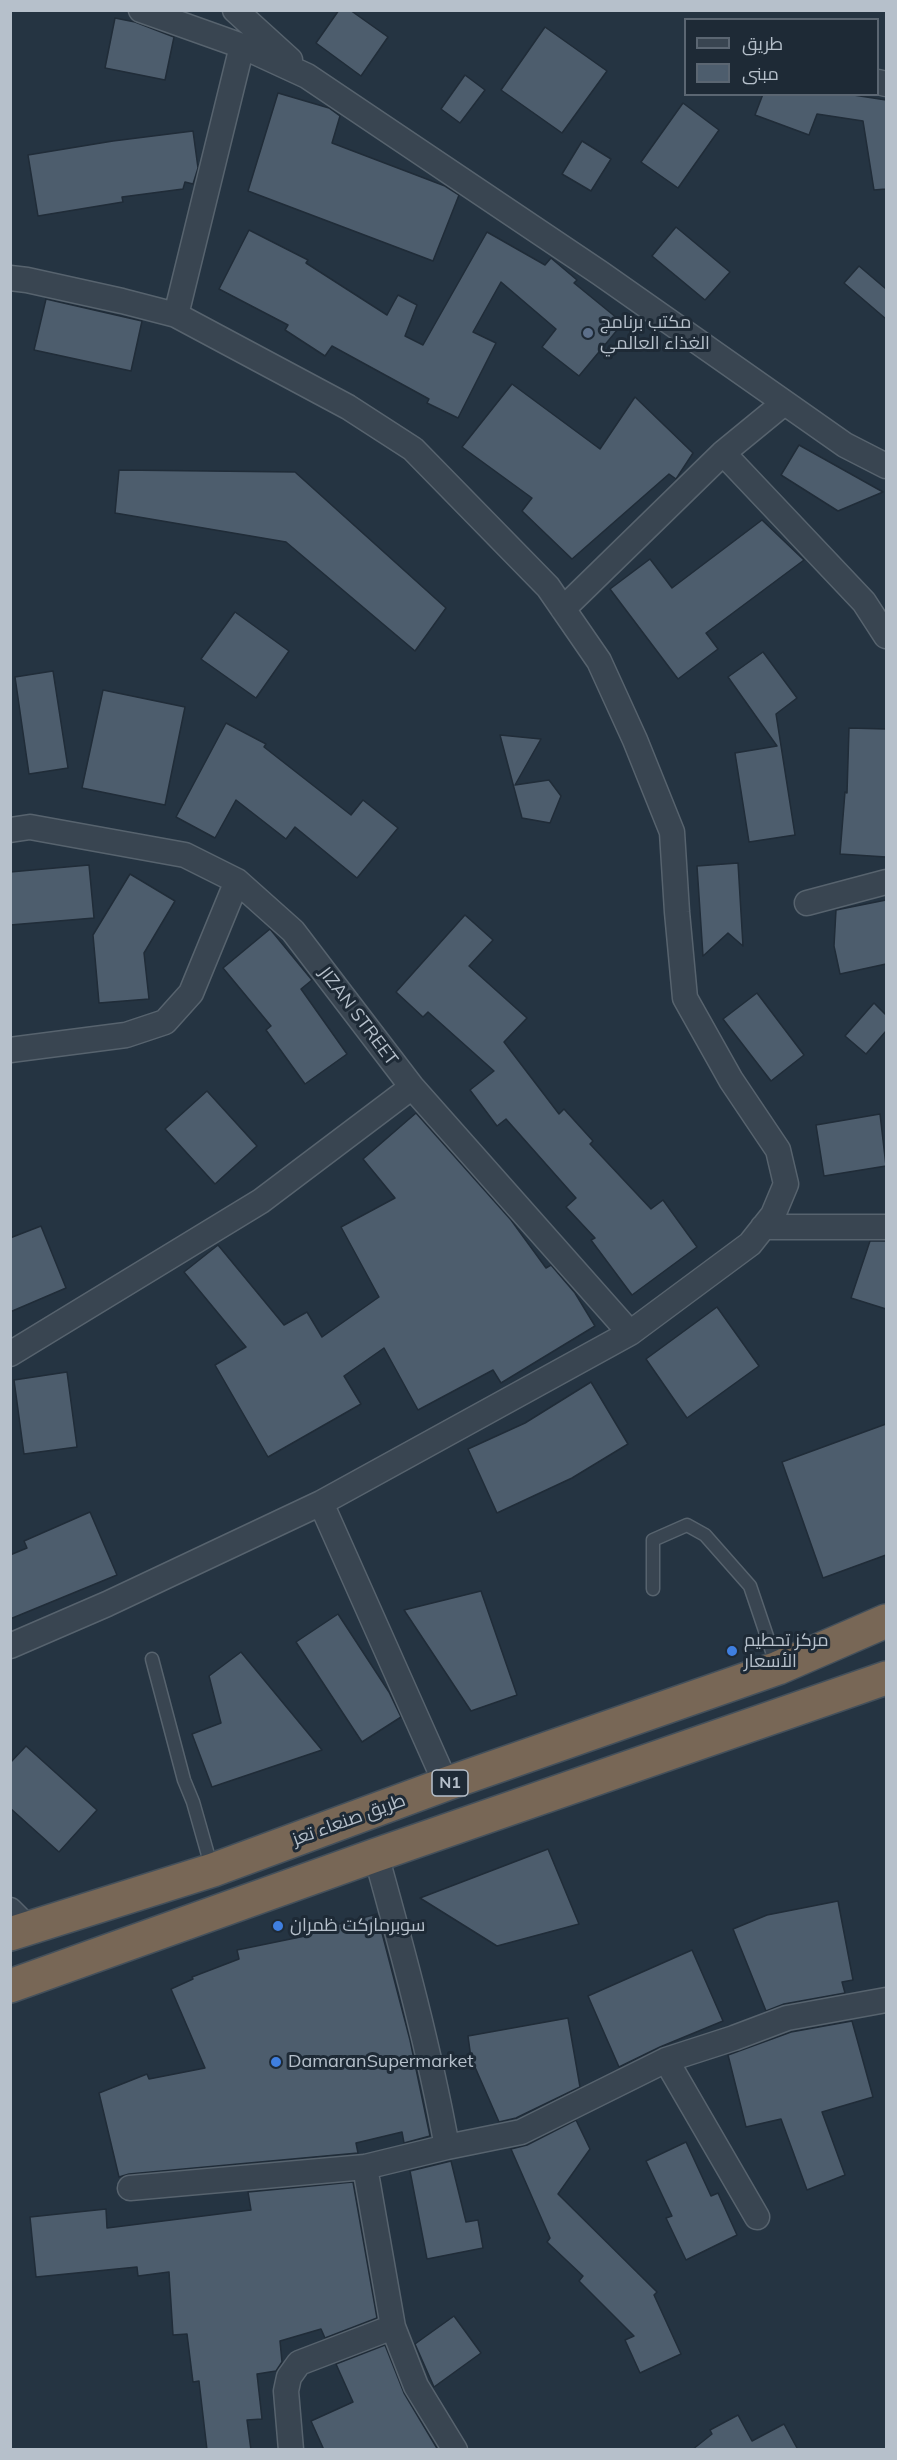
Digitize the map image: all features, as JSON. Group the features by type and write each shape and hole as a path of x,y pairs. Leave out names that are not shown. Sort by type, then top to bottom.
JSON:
{"highway":[{"name":"طريق صنعاء تعز","path":"16,1924 213,1870 446,1784 778,1668 886,1621"},
{"name":"N1","path":"10,1986 376,1855 886,1678"}],"street":[{"path":"141,10 242,46 307,76"},
{"path":"235,10 307,76 600,273 845,445 886,466"},
{"path":"176,315 242,46"},
{"path":"10,278 101,296 176,315 348,407 413,449 548,587 599,661 636,740 672,832 685,998 731,1080 778,1150 786,1184 773,1215 750,1244 630,1333 321,1503 107,1604 10,1646"},
{"path":"563,609 723,453 784,403"},
{"path":"723,453 864,602 886,636"},
{"name":"JIZAN STREET","path":"10,830 30,827 185,855 237,881 293,931 412,1087 630,1333"},
{"path":"10,1050 126,1035 165,1022 191,993 237,881"},
{"path":"807,903 886,882"},
{"path":"10,1354 261,1201 412,1087"},
{"path":"763,1227 886,1227"},
{"path":"321,1503 446,1784"},
{"path":"376,1855 409,1972 434,2077 447,2147"},
{"path":"130,2188 365,2167 521,2132 666,2060 787,2018 886,2000"},
{"path":"666,2060 757,2217"},
{"path":"365,2167 393,2327 416,2386 455,2450"},
{"path":"291,2450 286,2391 289,2377 299,2363 393,2327"}],"lane":[{"path":"653,1589 653,1540 687,1525 705,1535 750,1586 778,1668"},
{"path":"153,1659 184,1780 193,1802 213,1870"}],"building":[{"path":"339,10 350,10 388,37 361,76 316,43"},
{"path":"115,18 135,22 174,37 165,80 105,68"},
{"path":"545,27 607,71 562,133 501,90"},
{"path":"465,75 485,90 460,123 441,109"},
{"path":"278,93 329,108 340,116 332,143 445,186 459,195 433,261 248,191"},
{"path":"762,96 860,96 886,100 886,189 874,190 863,121 817,114 809,135 755,115"},
{"path":"683,103 719,130 678,188 641,162"},
{"path":"193,131 198,168 193,184 185,182 183,189 122,197 123,202 38,216 28,155"},
{"path":"582,141 611,159 591,191 562,174"},
{"path":"676,227 730,272 705,300 652,256"},
{"path":"249,230 308,260 306,263 387,315 398,295 417,305 405,336 423,345 487,232 545,265 551,258 577,280 574,283 623,323 579,376 542,347 556,329 501,282 473,332 496,343 458,418 427,403 429,399 332,346 325,356 285,330 288,325 219,289"},
{"path":"859,266 886,289 886,319 844,283"},
{"path":"46,299 142,321 131,371 34,350"},
{"path":"512,384 600,449 635,397 693,453 676,479 669,474 572,559 522,511 532,498 462,447"},
{"path":"799,445 883,492 838,511 781,475"},
{"path":"119,470 295,472 446,608 415,651 286,542 115,513"},
{"path":"762,520 804,560 706,633 718,649 678,679 610,589 650,559 672,588"},
{"path":"235,612 289,651 256,698 201,659"},
{"path":"763,652 797,698 776,714 795,835 749,842 735,753 777,746 728,677"},
{"path":"53,671 68,768 29,774 15,677"},
{"path":"103,690 185,707 165,805 82,788"},
{"path":"226,723 266,744 264,747 351,815 363,800 398,828 357,878 295,827 286,839 236,800 215,838 176,817"},
{"path":"849,728 886,729 886,857 840,854 845,792 847,793"},
{"path":"500,735 541,739 515,785 549,780 561,796 550,823 522,818"},
{"path":"738,863 743,946 728,933 703,956 697,866"},
{"path":"89,865 94,918 10,925 10,872"},
{"path":"130,874 175,901 144,953 149,999 99,1003 93,935"},
{"path":"886,900 886,964 840,974 834,946 836,910"},
{"path":"465,915 493,940 469,966 527,1018 504,1042 559,1114 564,1109 593,1141 590,1144 651,1209 663,1200 697,1247 632,1295 591,1240 595,1238 566,1207 576,1198 506,1119 497,1126 470,1090 494,1071 428,1012 423,1017 396,992"},
{"path":"270,929 312,980 301,989 347,1054 305,1084 266,1030 271,1026 223,968"},
{"path":"757,993 804,1055 771,1081 723,1019"},
{"path":"874,1003 886,1015 886,1031 866,1054 845,1036"},
{"path":"207,1091 257,1146 215,1184 165,1129"},
{"path":"416,1113 511,1220 546,1268 551,1265 575,1293 595,1326 501,1383 493,1370 418,1410 384,1348 344,1376 361,1404 268,1457 215,1365 246,1347 184,1272 218,1245 284,1325 307,1312 322,1337 379,1297 341,1227 395,1198 363,1159"},
{"path":"880,1114 886,1166 824,1176 816,1125"},
{"path":"41,1226 66,1288 10,1312 10,1238"},
{"path":"870,1241 886,1241 886,1309 851,1298"},
{"path":"717,1307 759,1366 687,1418 646,1359"},
{"path":"67,1372 77,1447 24,1454 14,1380"},
{"path":"591,1382 628,1444 572,1478 497,1513 468,1449 525,1423"},
{"path":"886,1424 886,1555 823,1578 782,1462"},
{"path":"90,1512 117,1575 10,1619 10,1555 27,1548 24,1541"},
{"path":"481,1591 517,1695 471,1711 404,1610"},
{"path":"338,1614 389,1692 401,1717 362,1742 296,1642"},
{"path":"241,1652 322,1750 212,1787 192,1734 221,1723 209,1676"},
{"path":"26,1746 97,1810 59,1852 10,1808 10,1763"},
{"path":"548,1849 579,1924 497,1946 420,1898"},
{"path":"838,1901 853,1980 842,1982 845,1993 784,2004 766,2011 733,1929 767,1915"},
{"name":"DamaranSupermarket","path":"377,1914 410,2040 430,2136 404,2143 402,2132 356,2143 358,2153 129,2174 119,2177 99,2093 147,2074 149,2079 205,2068 171,1989 193,1979 192,1977 239,1959 237,1950 310,1935 309,1932"},
{"path":"692,1950 723,2021 619,2067 588,1996"},
{"path":"568,2018 580,2087 516,2118 499,2122 471,2058 468,2036"},
{"path":"852,2021 873,2097 822,2112 845,2175 807,2190 781,2119 746,2127 728,2055 791,2032"},
{"path":"576,2120 590,2149 558,2194 657,2292 654,2295 681,2354 640,2373 625,2340 634,2336 579,2281 583,2276 547,2242 550,2238 511,2149 527,2145"},
{"path":"686,2142 711,2196 718,2193 737,2235 686,2260 666,2218 672,2216 646,2161"},
{"path":"451,2161 466,2222 478,2220 483,2248 427,2259 410,2171"},
{"path":"353,2182 377,2318 325,2338 321,2329 280,2341 282,2362 276,2371 257,2374 262,2419 247,2420 251,2450 207,2450 199,2381 193,2382 187,2334 173,2335 169,2272 138,2276 137,2267 36,2277 30,2217 106,2209 107,2228 251,2210 248,2192"},
{"path":"454,2316 481,2353 434,2387 415,2344"},
{"path":"385,2345 404,2393 438,2450 324,2450 311,2421 353,2402 336,2364"},
{"path":"738,2415 752,2441 784,2424 798,2450 692,2450 712,2434 710,2430"}],"place":[{"name":"مكتب برنامج الغذاء العالمي","path":"588,333"},
{"name":"مركز تحطيم الأسعار","path":"732,1651"},
{"name":"سوبرماركت ظمران","path":"278,1926"},
{"name":"DamaranSupermarket","path":"276,2062"}]}
